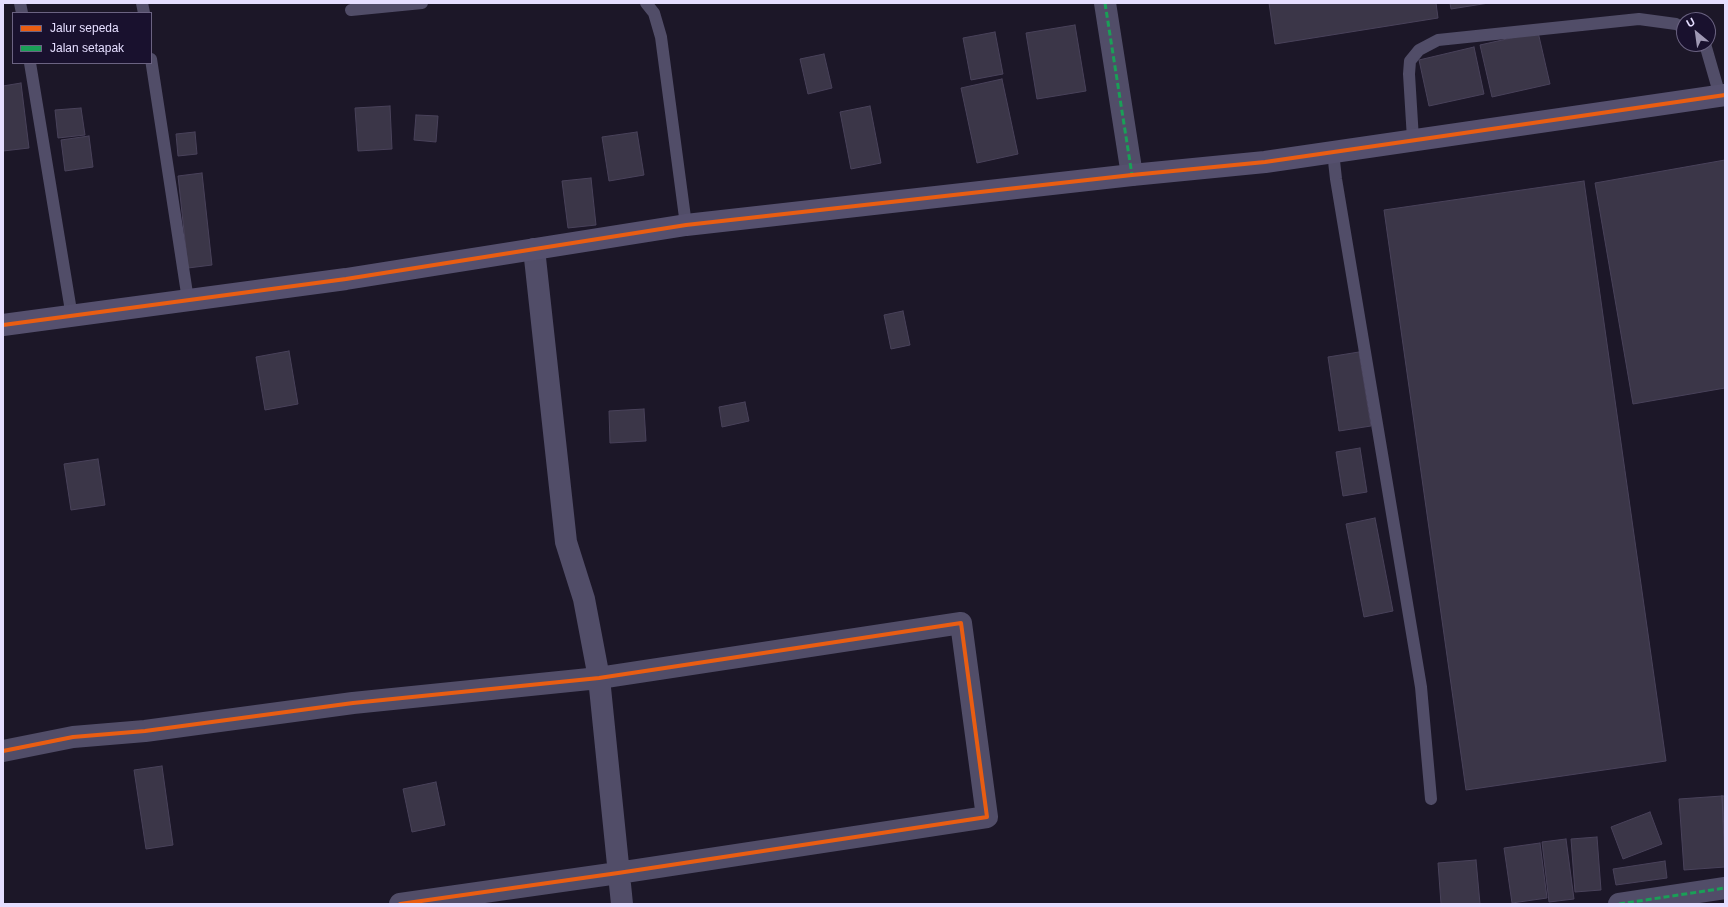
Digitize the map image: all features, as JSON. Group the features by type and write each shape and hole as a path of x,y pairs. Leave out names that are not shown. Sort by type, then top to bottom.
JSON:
{"street":[{"path":"1105,3 1132,175"},
{"path":"3,325 72,317 346,279 686,225 1304,156 1723,95"},
{"path":"534,249 566,542 584,599 599,678 622,904"},
{"path":"3,751 73,737 144,731 353,703 599,678 960,623 987,817 618,874 400,904"},
{"path":"1619,904 1725,888"}],"lane":[{"path":"351,10 422,3"},
{"path":"646,3 654,13 661,37 686,225"},
{"path":"1413,139 1408,74 1410,61 1419,50 1438,40 1638,19 1676,24"},
{"path":"1708,52 1723,95"},
{"path":"30,64 72,317"},
{"path":"152,64 188,300"},
{"path":"1333,152 1361,332 1421,687 1431,799"}],"building":[{"path":"1269,3 1436,3 1438,18 1275,44"},
{"path":"1450,3 1489,3 1451,9"},
{"path":"1075,25 1086,91 1037,99 1026,33"},
{"path":"995,32 1003,74 971,80 963,38"},
{"path":"1538,32 1550,84 1492,97 1480,45"},
{"path":"1474,47 1484,94 1429,106 1419,60"},
{"path":"824,54 832,88 808,94 800,59"},
{"path":"1002,79 1018,154 977,163 961,88"},
{"path":"21,83 29,148 3,151 3,86"},
{"path":"390,106 392,149 358,151 355,108"},
{"path":"870,106 881,163 851,169 840,112"},
{"path":"81,108 85,135 58,138 55,110"},
{"path":"416,115 438,116 436,142 414,140"},
{"path":"195,132 197,154 178,156 176,134"},
{"path":"637,132 644,175 609,181 602,137"},
{"path":"89,136 93,167 65,171 61,140"},
{"path":"1725,160 1725,388 1633,404 1595,183"},
{"path":"202,173 212,265 188,268 178,176"},
{"path":"591,178 596,225 568,228 562,181"},
{"path":"1584,181 1666,761 1466,790 1384,210"},
{"path":"903,311 910,345 891,349 884,315"},
{"path":"289,351 298,404 265,410 256,357"},
{"path":"1359,352 1371,426 1339,431 1328,357"},
{"path":"745,402 749,421 722,427 719,407"},
{"path":"644,409 646,441 610,443 609,411"},
{"path":"1360,448 1367,492 1343,496 1336,452"},
{"path":"98,459 105,505 71,510 64,464"},
{"path":"1375,518 1393,611 1364,617 1346,524"},
{"path":"162,766 173,845 146,849 134,770"},
{"path":"436,782 445,825 412,832 403,789"},
{"path":"1722,796 1725,796 1725,847"},
{"path":"1722,796 1725,867 1684,870 1679,799"},
{"path":"1650,812 1662,844 1623,859 1611,827"},
{"path":"1597,837 1601,890 1575,892 1571,839"},
{"path":"1566,839 1574,899 1549,902 1542,842"},
{"path":"1540,843 1547,898 1512,903 1504,848"},
{"path":"1476,860 1480,904 1441,904 1438,863"},
{"path":"1665,861 1667,878 1616,885 1613,869"}],"marked path":[{"path":"1105,3 1132,175"},
{"path":"1619,904 1725,888"}],"cycle path":[{"path":"3,325 346,279 686,225 1132,175 1265,162 1725,95"},
{"path":"3,751 73,737 145,731 353,703 599,678 961,623 987,817 618,873 400,904"}]}
